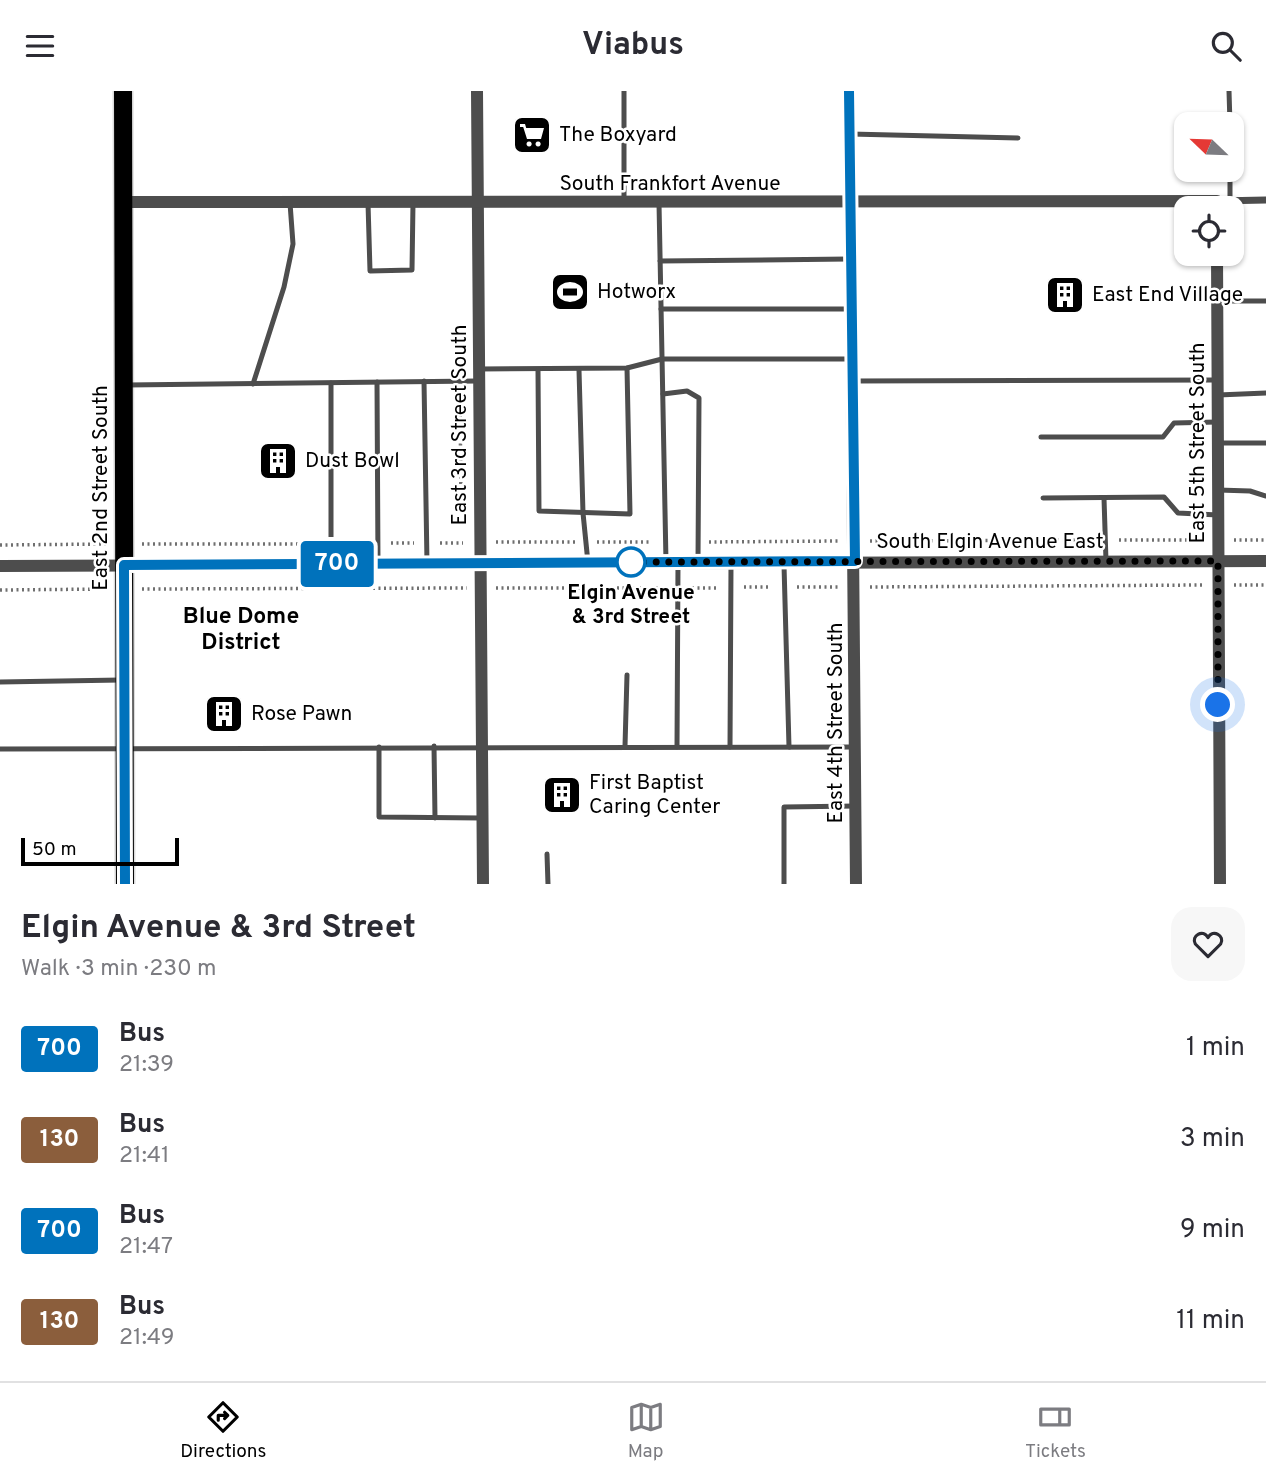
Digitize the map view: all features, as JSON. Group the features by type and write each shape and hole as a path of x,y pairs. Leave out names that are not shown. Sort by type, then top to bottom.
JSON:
{"main road":[{"name":"East 2nd Street South","path":"122,91 125,884"}],"street":[{"name":"East 3rd Street South","path":"477,91 483,884"},
{"name":"East 4th Street South","path":"849,91 854,381 856,884"},
{"path":"1244,202 1266,200"},
{"name":"South Frankfort Avenue","path":"123,202 1174,203"},
{"name":"East 5th Street South","path":"1217,266 1220,884"},
{"name":"South Elgin Avenue East","path":"0,566 1266,561"}],"lane":[{"path":"624,91 624,203"},
{"path":"1229,91 1230,112"},
{"path":"850,134 1018,138"},
{"path":"253,384 284,287 293,244 290,203"},
{"path":"368,203 370,271 412,270 413,203"},
{"path":"659,203 663,394 672,562 677,747"},
{"path":"660,261 852,258"},
{"path":"1217,301 1266,301"},
{"path":"661,309 853,309"},
{"path":"123,385 425,381 538,370 627,368 662,359 853,359"},
{"path":"538,370 538,511 630,514 627,368"},
{"path":"579,370 583,513 588,563"},
{"path":"854,381 1217,380"},
{"path":"425,381 427,563"},
{"path":"377,382 379,564"},
{"path":"331,383 331,564"},
{"path":"663,394 687,391 699,398 698,562"},
{"path":"1218,395 1266,393"},
{"path":"1041,437 1163,437 1174,423 1218,422"},
{"path":"1218,443 1266,443"},
{"path":"1218,490 1250,491 1266,496"},
{"path":"1043,498 1164,497 1178,513 1218,515"},
{"path":"1104,498 1106,561"},
{"path":"730,747 731,562"},
{"path":"784,562 789,747"},
{"path":"625,746 627,675"},
{"path":"0,681 124,680"},
{"path":"434,746 435,818"},
{"path":"379,747 379,817 482,818"},
{"path":"0,749 856,747"},
{"path":"784,884 783,807 856,806"},
{"path":"547,854 548,884"}],"path":[{"name":"South Elgin Avenue East","path":"855,541 1266,540"},
{"path":"0,545 480,543"},
{"name":"South Elgin Avenue East","path":"855,587 1266,585"},
{"path":"0,590 481,588"}],"bus line":[{"name":"700","path":"125,884 124,565 855,561 849,91"}],"place":[{"name":"The Boxyard","path":"532,135"},
{"name":"Hotworx","path":"570,292"},
{"name":"East End Village","path":"1065,295"},
{"name":"Dust Bowl","path":"278,461"},
{"name":"Elgin Avenue & 3rd Street","path":"631,562"},
{"name":"Rose Pawn","path":"224,714"},
{"name":"First Baptist Caring Center","path":"562,795"}],"district":[{"name":"Blue Dome District","path":"241,630"}],"route":[{"path":"631,562 1218,561 1218,705"}]}
